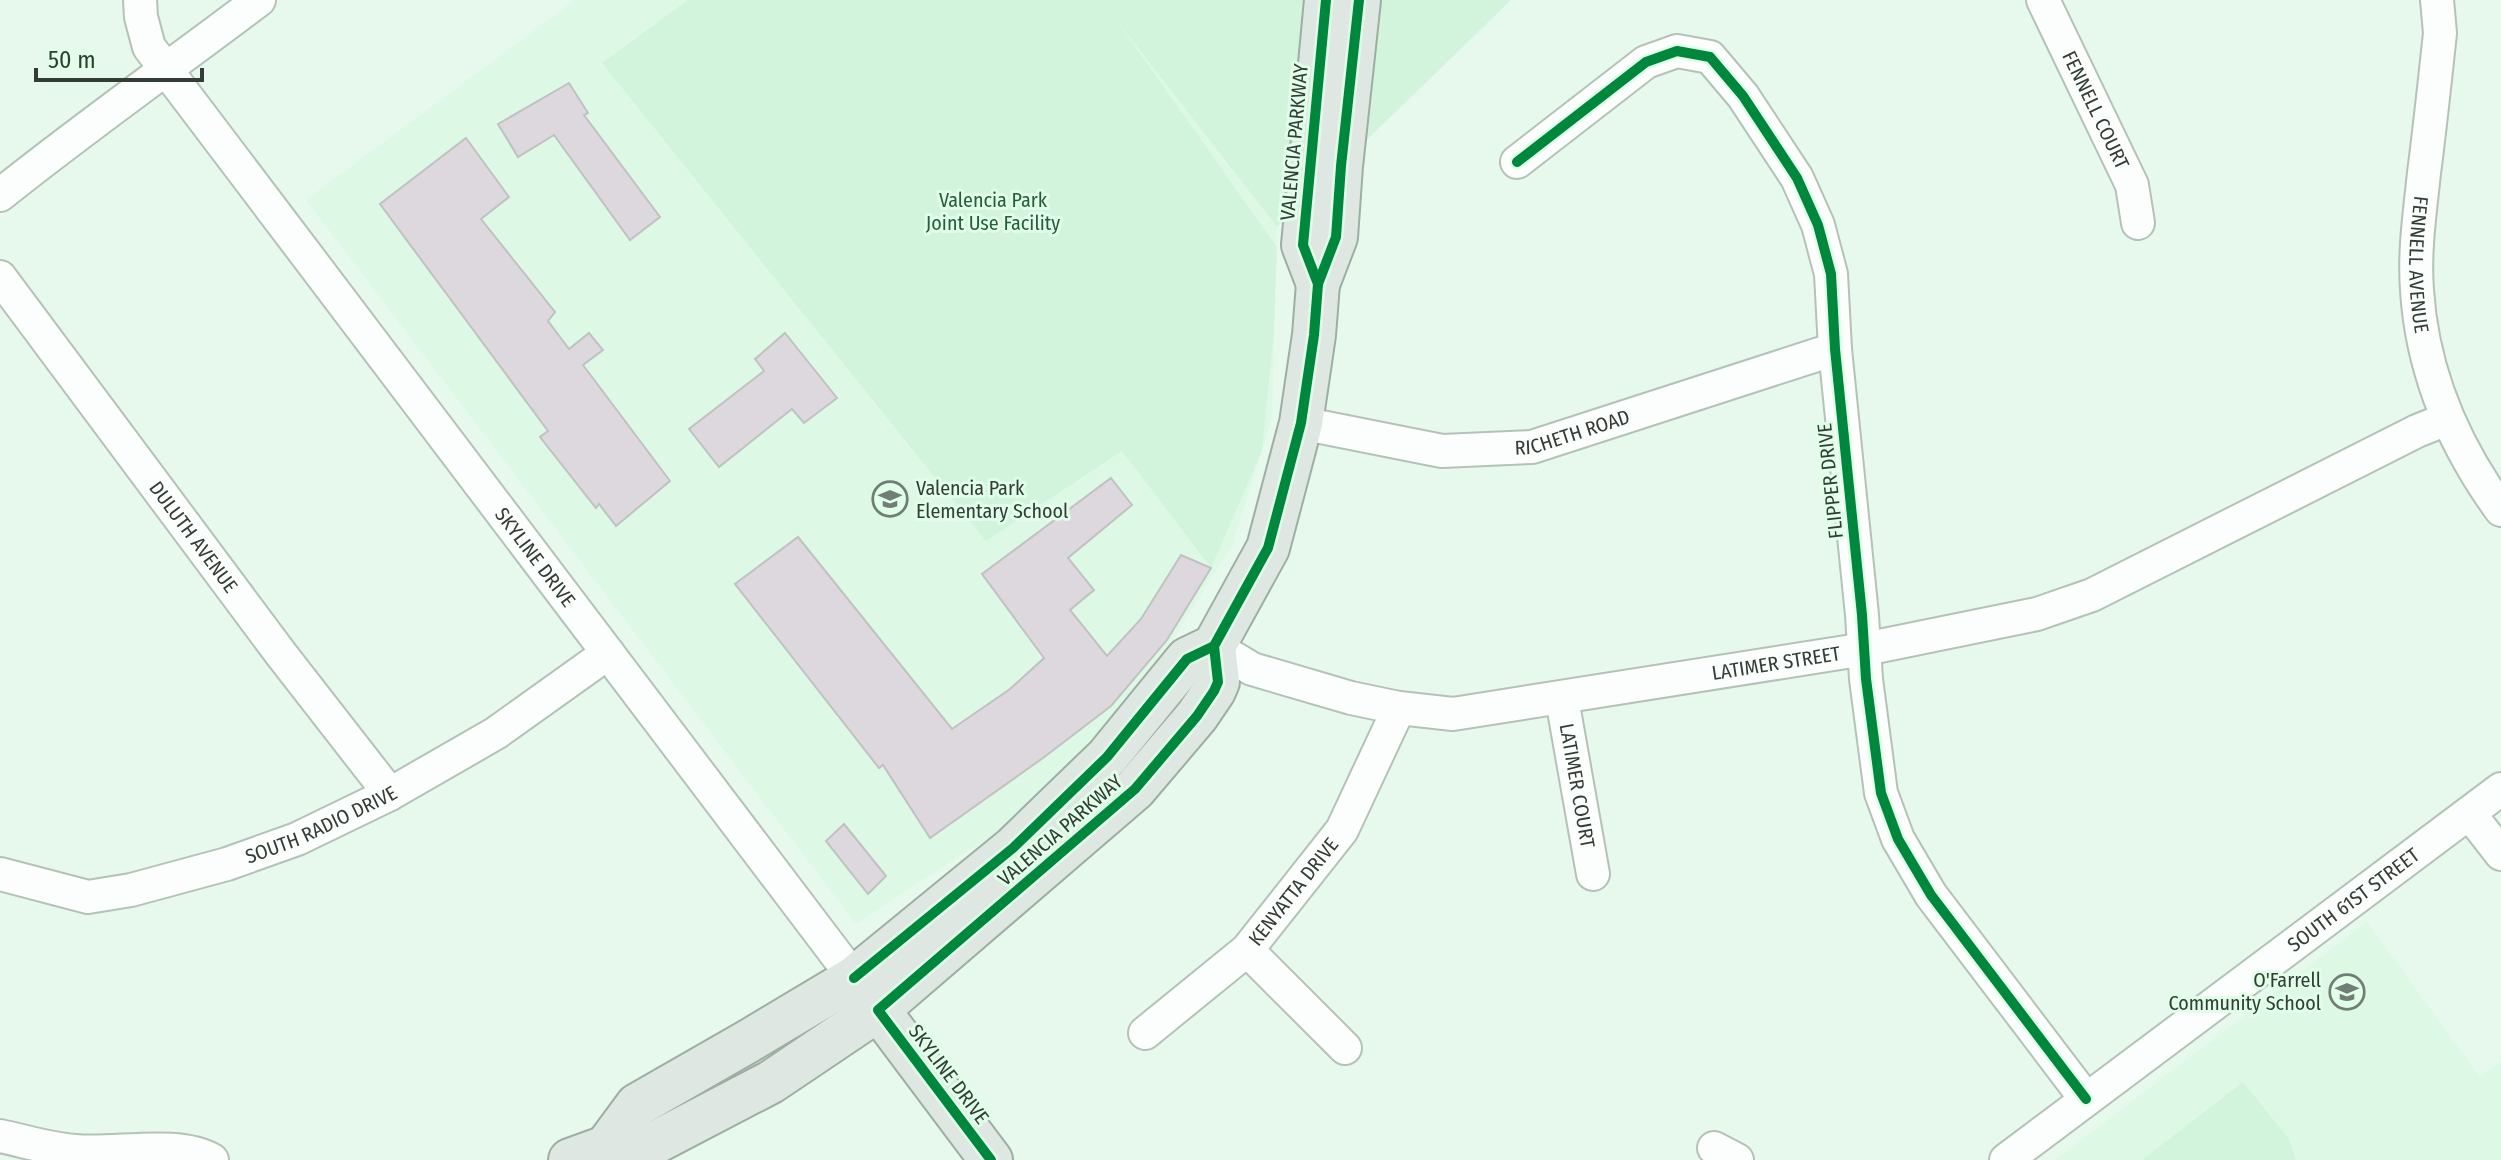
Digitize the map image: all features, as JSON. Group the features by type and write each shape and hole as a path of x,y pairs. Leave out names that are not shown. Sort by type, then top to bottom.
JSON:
{"main road":[{"name":"VALENCIA PARKWAY","path":"1318,284 1303,245 1326,0"},
{"name":"VALENCIA PARKWAY","path":"588,1154 658,1141 771,1082 866,994 1135,789 1197,716 1214,691 1218,682 1214,646 1268,548 1301,423 1318,284 1336,237 1359,0"},
{"name":"SKYLINE DRIVE","path":"866,994 991,1160"}],"street":[{"name":"SKYLINE DRIVE","path":"140,0 149,47 866,994"},
{"path":"0,195 89,124 259,0"},
{"name":"FENNELL COURT","path":"2043,0 2132,185 2138,223"},
{"name":"FENNELL AVENUE","path":"2437,0 2440,33 2417,240 2417,289 2427,355 2447,419 2477,476 2501,510"},
{"name":"FLIPPER DRIVE","path":"1517,162 1646,62 1677,51 1710,57 1743,96 1797,178 1818,225 1831,274 1835,349 1872,736 1881,793 1898,839 1931,895 2086,1099"},
{"name":"DULUTH AVENUE","path":"0,277 281,654 390,794"},
{"name":"RICHETH ROAD","path":"1301,423 1442,451 1532,447 1835,349"},
{"name":"LATIMER STREET","path":"1214,646 1252,669 1351,698 1399,708 1453,714 1865,649 2037,614 2092,595 2417,431 2447,419"},
{"name":"SOUTH RADIO DRIVE","path":"0,874 88,897 131,890 227,864 297,839 390,794 496,733 608,653"},
{"name":"LATIMER COURT","path":"1562,699 1593,874"},
{"name":"KENYATTA DRIVE","path":"1345,1048 1247,950 1342,830 1399,708"},
{"name":"SOUTH 61ST STREET","path":"2006,1160 2501,789"},
{"path":"2469,813 2501,854"},
{"path":"1145,1033 1247,950"},
{"path":"0,1136 75,1151 170,1150 212,1160"}],"shaded area":[{"name":"Valencia Park Elementary School","path":"575,0 1102,0 1277,227 1272,418 1232,546 1139,693 1000,830 856,924 306,200"},
{"name":"O'Farrell Community School","path":"2367,922 2480,1077 2501,1061 2501,1160 2055,1160"}],"green space":[{"name":"Valencia Park Joint Use Facility","path":"688,0 1511,0 1277,227 1117,21 1277,247 1274,331 1262,451 1211,568 1122,451 986,541 602,63"},
{"path":"2243,1082 2289,1139 2296,1160 2142,1160"}],"building":[{"path":"569,83 588,113 584,115 660,217 630,240 554,135 518,157 498,124"},
{"path":"466,138 509,197 481,219 555,312 548,321 569,349 589,333 603,350 583,365 670,481 616,526 599,504 596,508 540,437 548,431 380,204"},
{"path":"785,333 837,398 804,423 792,409 719,467 689,429 764,371 755,359"},
{"path":"1111,478 1132,505 1068,558 1094,590 1070,610 1107,656 1141,619 1181,555 1211,568 1167,640 1111,706 930,838 883,765 879,768 735,584 798,537 952,729 1010,689 1044,658 982,574"},
{"path":"844,824 886,876 868,894 826,841"}],"cycle path":[{"path":"1318,284 1303,245 1326,0"},
{"path":"854,978 1013,848 1107,757 1187,659 1214,646 1268,548 1301,423 1318,284 1336,237 1359,0"},
{"path":"1517,162 1646,62 1677,51 1710,57 1743,96 1797,178 1818,225 1831,274 1835,349 1866,679 1881,793 1898,839 1931,895 2086,1099"},
{"path":"991,1160 878,1010 1135,789 1197,716 1214,691 1218,682 1214,646"}],"place":[{"name":"Valencia Park Elementary School","path":"890,499"},
{"name":"O'Farrell Community School","path":"2347,992"}]}
